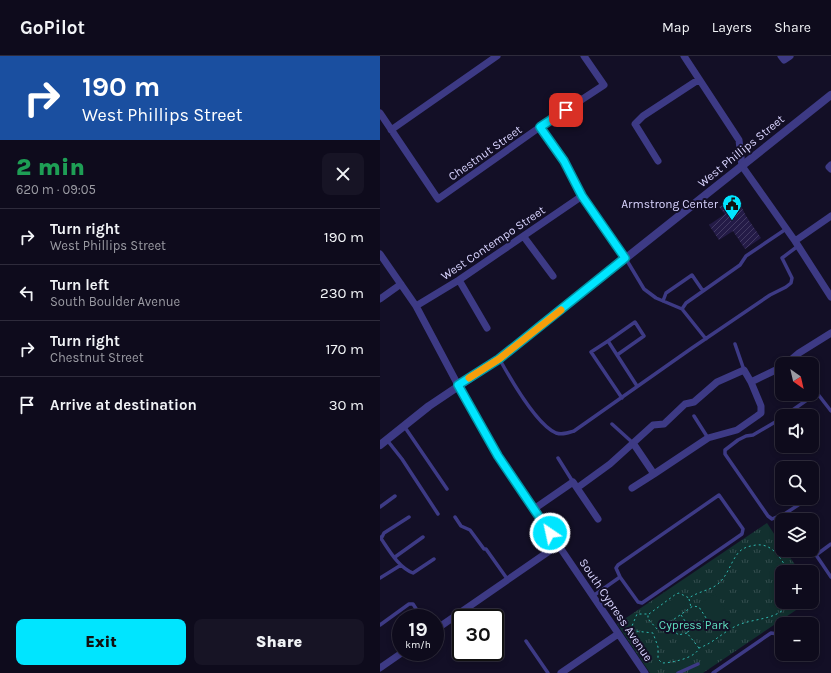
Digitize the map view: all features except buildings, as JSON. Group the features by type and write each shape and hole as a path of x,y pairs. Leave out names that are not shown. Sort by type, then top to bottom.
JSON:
{"street":[{"path":"380,113 391,130 497,56"},
{"name":"Chestnut Street","path":"391,130 438,199 540,127 604,86 584,56"},
{"path":"684,56 698,80 739,140 742,166 831,297"},
{"path":"658,161 635,124 644,116 698,80"},
{"name":"West Phillips Street","path":"380,445 458,385 499,359 831,95"},
{"path":"540,127 564,161 582,196 625,258"},
{"name":"West Contempo Street","path":"416,306 459,280 524,237 582,196"},
{"path":"796,244 831,216"},
{"path":"524,237 553,276"},
{"name":"South Cypress Avenue","path":"380,254 416,306 498,456 645,673"},
{"path":"459,280 487,328"},
{"path":"380,299 401,284"},
{"path":"794,357 831,333"},
{"path":"534,509 600,472 654,425 666,423 685,404 694,402 717,382 744,370 762,406 761,413 739,429 708,438 632,488"},
{"path":"751,382 775,370"},
{"path":"633,443 654,474"},
{"path":"575,485 598,519"},
{"path":"444,624 558,545"},
{"path":"561,673 618,634"},
{"path":"380,668 392,660"}],"lane":[{"path":"682,310 686,303 740,265 746,256 786,229"},
{"path":"499,359 511,380 539,418 557,433 565,434 574,431 706,339 791,283 792,278 782,258 796,244"},
{"path":"625,258 644,289 656,298 682,310 706,339"},
{"path":"663,301 666,293 692,275 703,291"},
{"path":"617,355 644,336 635,322 591,352 622,398"},
{"path":"608,341 638,386"},
{"path":"735,344 744,370"},
{"path":"794,409 817,393 831,411"},
{"path":"694,416 708,438"},
{"path":"775,422 753,435 746,436 738,440 728,447 725,454 768,516 772,519 775,518"},
{"path":"612,424 633,443"},
{"path":"404,426 447,489"},
{"path":"387,440 402,459 438,514"},
{"path":"558,458 575,485"},
{"path":"719,495 743,529 742,534 642,603 638,602 620,577 616,568 618,565 719,495"},
{"path":"380,507 395,496"},
{"path":"786,513 798,505"},
{"path":"409,516 384,533 380,538 400,565 413,573 434,559"},
{"path":"455,517 461,526 470,530 484,549 486,549 508,580"},
{"path":"395,557 423,537"},
{"path":"819,553 831,544"},
{"path":"817,557 831,577"},
{"path":"380,578 400,565"},
{"path":"592,596 620,577"},
{"path":"402,609 409,604 413,604 416,609"},
{"path":"380,625 392,616"},
{"path":"713,673 771,633 775,634"},
{"path":"526,641 548,673"},
{"path":"678,673 698,664"}],"path":[{"path":"689,598 704,589 718,584 740,552 749,546 764,544 778,554 785,565"},
{"path":"634,629 632,626 637,614 648,614 676,594 680,593 689,598 692,607"},
{"path":"634,629 635,631 653,633 692,607 699,607 709,621 696,623 687,633"},
{"path":"653,633 658,647 658,659 662,663 690,657 698,651 699,648 708,645 735,626 768,618 786,609"},
{"path":"648,614 648,619 658,630"},
{"path":"680,615 690,628"},
{"path":"669,622 678,634 687,633"},
{"path":"627,634 634,629"},
{"path":"687,633 699,648"}],"green space":[{"name":"Cypress Park","path":"767,523 775,535 775,557 790,557 795,565 775,565 775,609 798,609 786,617 775,617 775,624 703,673 650,673 617,624"},
{"path":"715,594 730,617 714,627 699,604"},
{"path":"676,597 685,599 686,603 681,610 664,622 655,624 651,617 654,612"}],"slow traffic":[{"path":"469,378 499,359 561,310"}],"place":[{"name":"Armstrong Center","path":"732,221"}],"route":[{"path":"550,533 498,456 458,385 499,359 625,258 582,196 564,161 540,127 566,110"}]}
